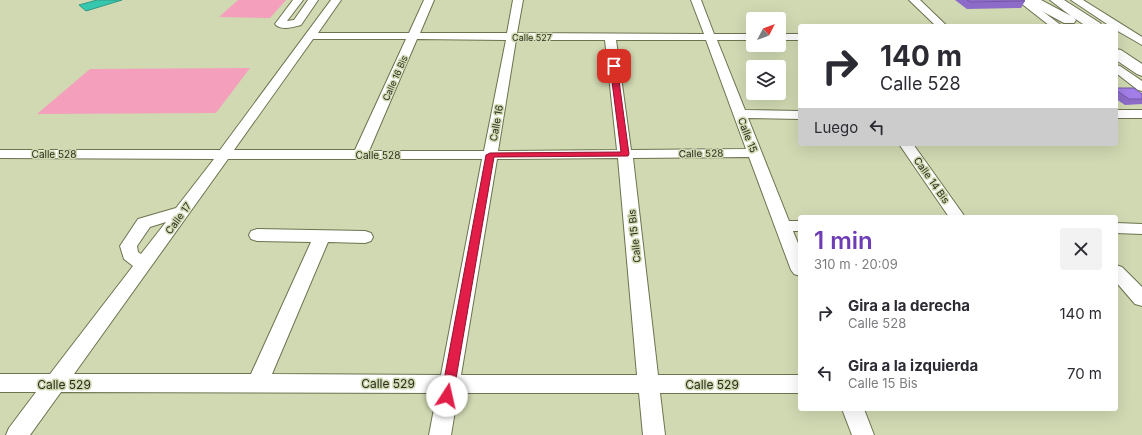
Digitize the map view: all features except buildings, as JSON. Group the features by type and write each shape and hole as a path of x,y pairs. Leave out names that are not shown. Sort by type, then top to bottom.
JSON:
{"main road":[{"path":"1030,0 1077,22"},
{"path":"1040,0 1077,22"},
{"path":"1056,0 1077,22"},
{"path":"1066,0 1077,22"},
{"path":"1118,40 1142,56"},
{"path":"1119,61 1142,71"},
{"path":"1119,61 1142,77"}],"street":[{"path":"298,0 280,24 281,25 297,23 313,0"},
{"name":"Calle 17","path":"17,435 144,265 336,0"},
{"name":"Calle 16 Bis","path":"360,155 429,0"},
{"name":"Calle 16","path":"440,435 518,0"},
{"name":"Calle 15","path":"696,0 798,265"},
{"path":"914,0 940,24"},
{"path":"1022,0 1055,24"},
{"path":"1076,0 1115,24"},
{"path":"1118,26 1140,39"},
{"name":"Calle 527","path":"310,36 746,37"},
{"name":"Calle 15 Bis","path":"610,37 625,154 654,435"},
{"path":"786,37 798,38"},
{"path":"1119,61 1142,87"},
{"path":"740,114 798,115"},
{"path":"1118,114 1142,114"},
{"name":"Calle 14 Bis","path":"907,146 956,215"},
{"name":"Calle 528","path":"0,154 490,155 755,153"},
{"path":"144,265 130,255 128,251 128,246 144,223 182,212"},
{"path":"783,226 798,226"},
{"path":"1118,228 1142,229"},
{"path":"257,235 365,237"},
{"path":"258,384 322,236"},
{"path":"1118,273 1142,300"},
{"name":"Calle 529","path":"0,383 798,384"},
{"path":"854,411 863,435"}],"shaded area":[{"path":"238,0 286,0 270,18 219,17"},
{"path":"250,68 216,113 37,114 90,69"}],"water":[{"path":"97,0 122,0 86,11 79,5"}],"route":[{"path":"447,396 490,155 625,154 614,66"}]}
